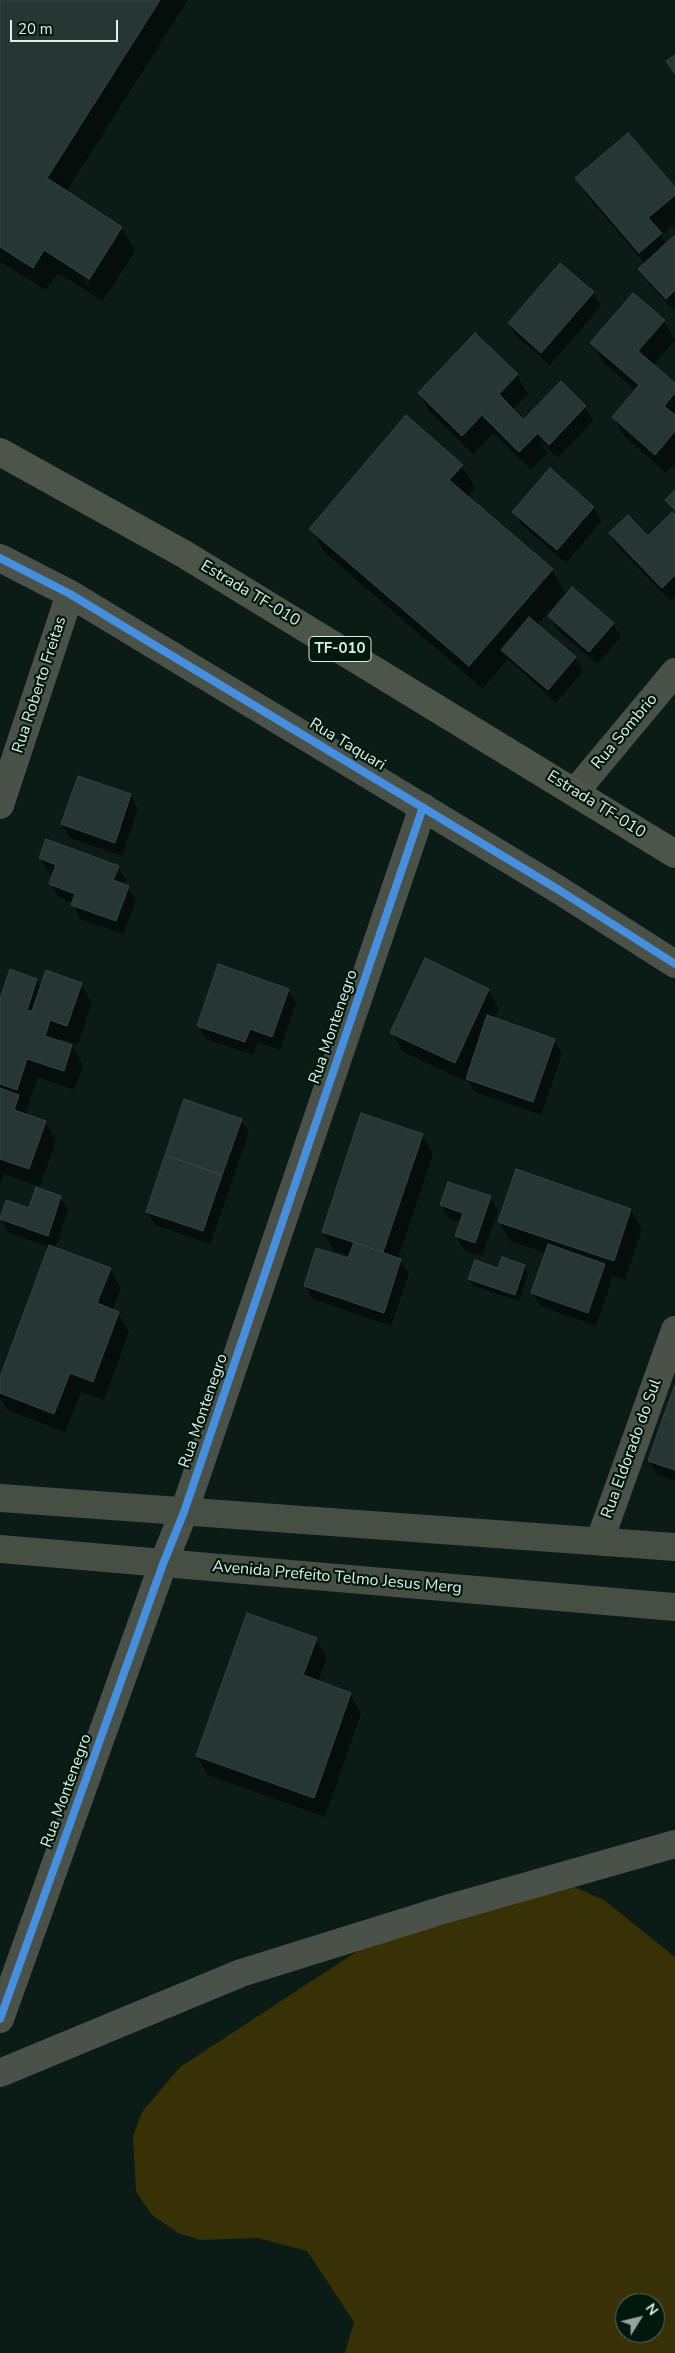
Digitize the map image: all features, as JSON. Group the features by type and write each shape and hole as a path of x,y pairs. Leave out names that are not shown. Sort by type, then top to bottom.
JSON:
{"main road":[{"name":"Estrada TF-010","path":"0,452 184,554 675,854"},
{"path":"0,1498 600,1540 675,1547"},
{"name":"Avenida Prefeito Telmo Jesus Merg","path":"0,1549 675,1607"}],"street":[{"name":"Rua Taquari","path":"0,558 70,594 423,807 675,964"},
{"name":"Rua Roberto Freitas","path":"0,805 70,594"},
{"name":"Rua Sombrio","path":"575,792 675,672"},
{"name":"Rua Montenegro","path":"0,2020 163,1564 184,1512 423,807"},
{"name":"Rua Eldorado do Sul","path":"600,1540 675,1330"},
{"path":"0,2073 241,1973 452,1907 675,1844"}],"shaded area":[{"path":"554,1878 604,1900 675,1957 675,2353 345,2353 354,2322 307,2251 257,2238 200,2240 178,2233 152,2215 136,2192 133,2136 142,2112 180,2067 442,1896"}],"building":[{"path":"0,0 160,0 47,178 122,227 89,279 44,250 33,268 0,247"},
{"path":"675,55 675,74 666,61"},
{"path":"628,133 675,187 675,195 648,218 662,233 639,253 575,178"},
{"path":"675,235 675,290 666,299 638,269"},
{"path":"560,263 594,292 541,353 508,323"},
{"path":"633,293 665,320 638,351 675,383 675,393 664,406 675,415 675,431 655,455 612,417 639,385 590,343"},
{"path":"475,333 518,374 499,394 537,434 519,452 482,415 462,436 418,393"},
{"path":"561,381 586,406 549,445 524,419"},
{"path":"406,415 463,465 449,480 553,569 469,666 309,529"},
{"path":"550,468 594,507 557,550 512,512"},
{"path":"675,490 675,510 665,500"},
{"path":"672,512 675,515 675,575 662,588 609,533 628,515 648,536"},
{"path":"572,587 614,623 589,652 548,616"},
{"path":"529,617 576,657 548,690 501,650"},
{"path":"78,776 131,794 115,843 61,824"},
{"path":"46,839 119,866 113,880 129,886 116,921 71,905 75,894 49,884 56,865 39,858"},
{"path":"425,958 489,989 455,1063 390,1033"},
{"path":"218,964 289,989 272,1037 250,1029 245,1042 197,1026"},
{"path":"10,969 37,979 27,1010 32,1011 46,970 82,983 67,1026 50,1020 45,1036 72,1045 64,1071 27,1059 17,1090 0,1084 0,999"},
{"path":"487,1015 555,1039 533,1102 466,1079"},
{"path":"0,1088 19,1095 14,1110 46,1121 29,1169 0,1159"},
{"path":"184,1099 242,1119 222,1175 165,1155"},
{"path":"361,1113 423,1134 383,1252 322,1232"},
{"path":"165,1155 222,1175 203,1231 146,1212"},
{"path":"516,1169 631,1209 614,1261 498,1222"},
{"path":"448,1182 491,1196 475,1243 455,1236 463,1213 440,1205"},
{"path":"36,1187 61,1196 48,1236 0,1219 6,1200 29,1208"},
{"path":"354,1242 401,1259 384,1313 304,1286 316,1248 348,1258"},
{"path":"548,1244 605,1264 588,1313 531,1293"},
{"path":"49,1245 111,1268 97,1303 119,1312 93,1382 70,1373 54,1414 0,1393 0,1377"},
{"path":"502,1257 525,1265 515,1295 468,1279 475,1260 498,1268"},
{"path":"675,1385 675,1419 664,1415"},
{"path":"664,1415 675,1419 675,1470 648,1461"},
{"path":"247,1613 317,1638 303,1675 351,1693 314,1798 196,1756"}],"cycle path":[{"path":"0,558 70,594 559,890 675,964"},
{"path":"0,2019 163,1564 184,1512 423,807"}]}
